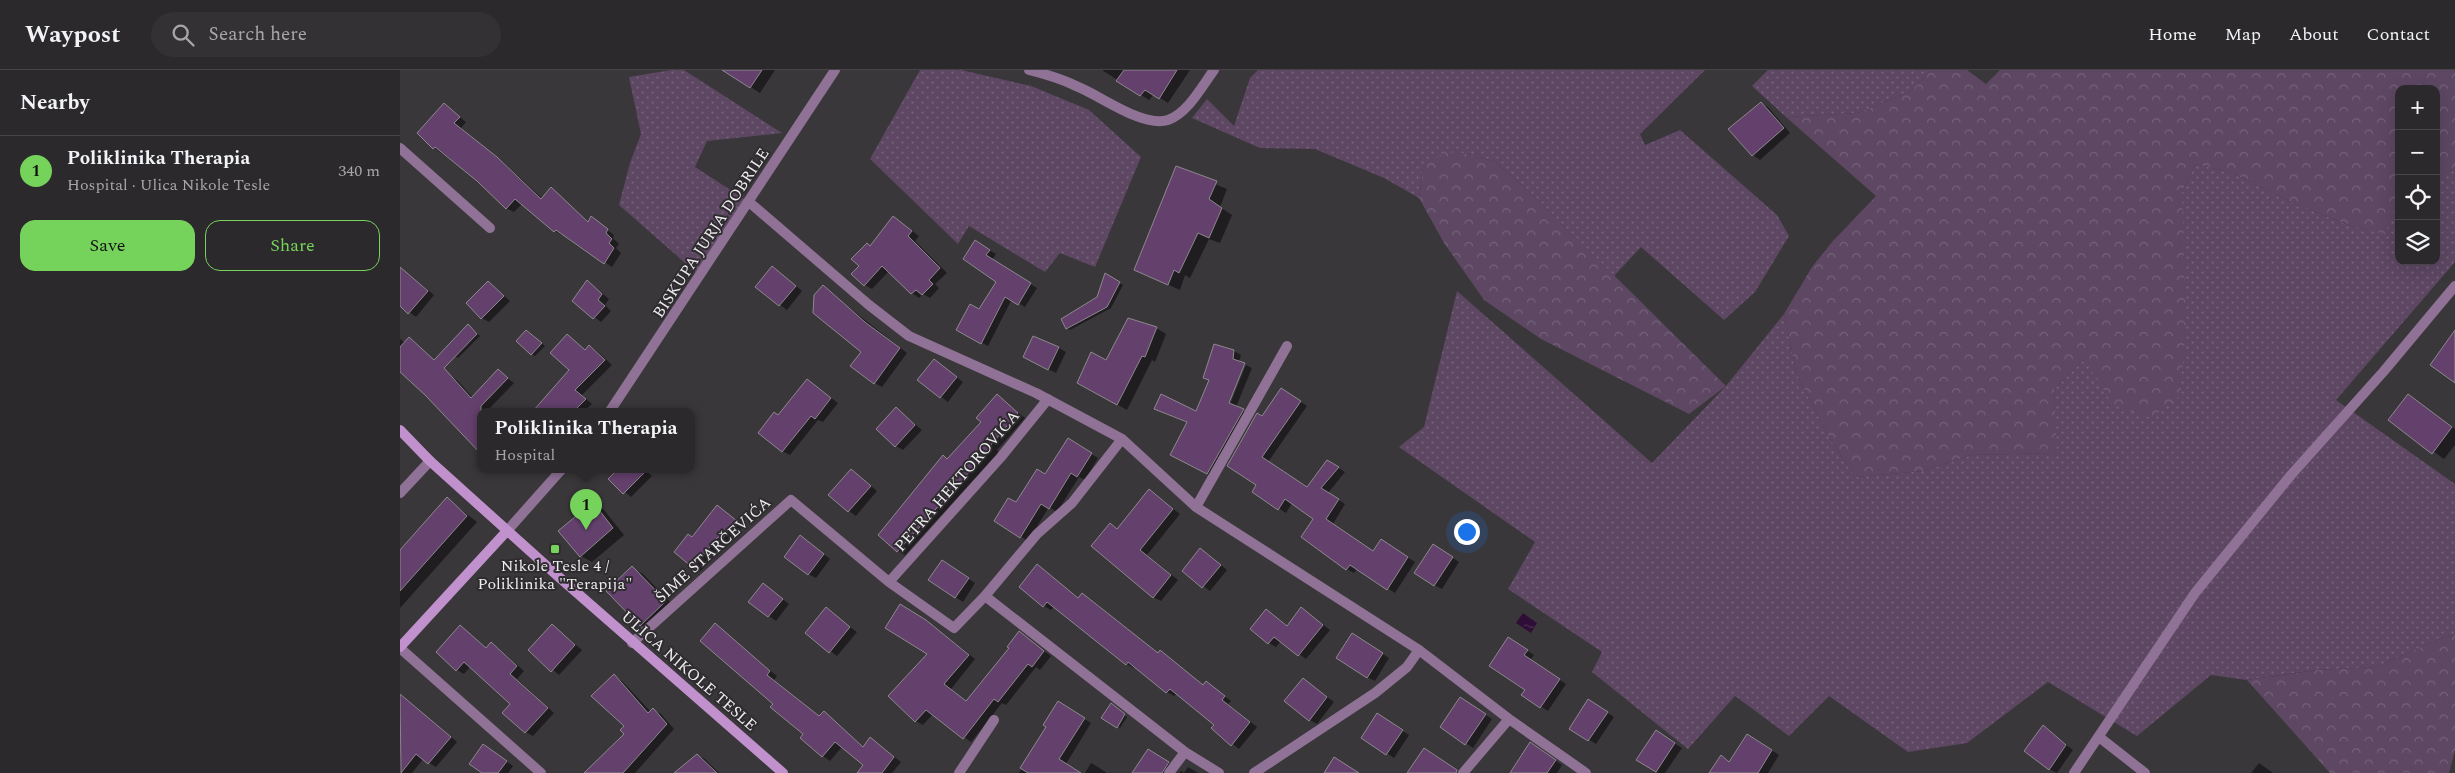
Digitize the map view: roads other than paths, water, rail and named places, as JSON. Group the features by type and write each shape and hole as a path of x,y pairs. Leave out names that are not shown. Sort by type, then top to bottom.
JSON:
{"street":[{"name":"BISKUPA JURJA DOBRILE","path":"612,408 750,202 835,70"},
{"path":"1031,70 1077,86 1133,115 1154,121 1168,120 1185,108 1214,70"},
{"path":"400,148 490,228"},
{"path":"750,202 869,305 909,336 1048,400 1122,439 1196,507 1418,650 1509,719 1586,773"},
{"path":"2074,773 2201,586 2291,475 2384,371 2455,286"},
{"path":"1196,507 1287,346"},
{"name":"PETRA HEKTOROVIĆA","path":"889,582 1048,400"},
{"name":"ULICA NIKOLE TESLE","path":"400,430 430,461 507,531 783,773"},
{"path":"889,582 954,628 986,596 1037,534 1072,503 1122,439"},
{"path":"400,493 430,461"},
{"path":"541,773 400,647 558,473"},
{"name":"ŠIME STARČEVIĆA","path":"632,642 791,500 889,582"},
{"path":"986,596 1185,752 1219,773"},
{"path":"1254,773 1375,693 1407,667 1418,650"},
{"path":"1463,773 1509,719"},
{"path":"959,773 994,720"},
{"path":"2101,734 2145,773"},
{"path":"1169,773 1185,752"}],"water":[{"path":"1523,613 1537,623 1531,633 1516,623"}],"place":[{"name":"Poliklinika Therapia","path":"586,530"},
{"name":"Nikole Tesle 4 / Poliklinika \"Terapija\"","path":"555,549"}]}
